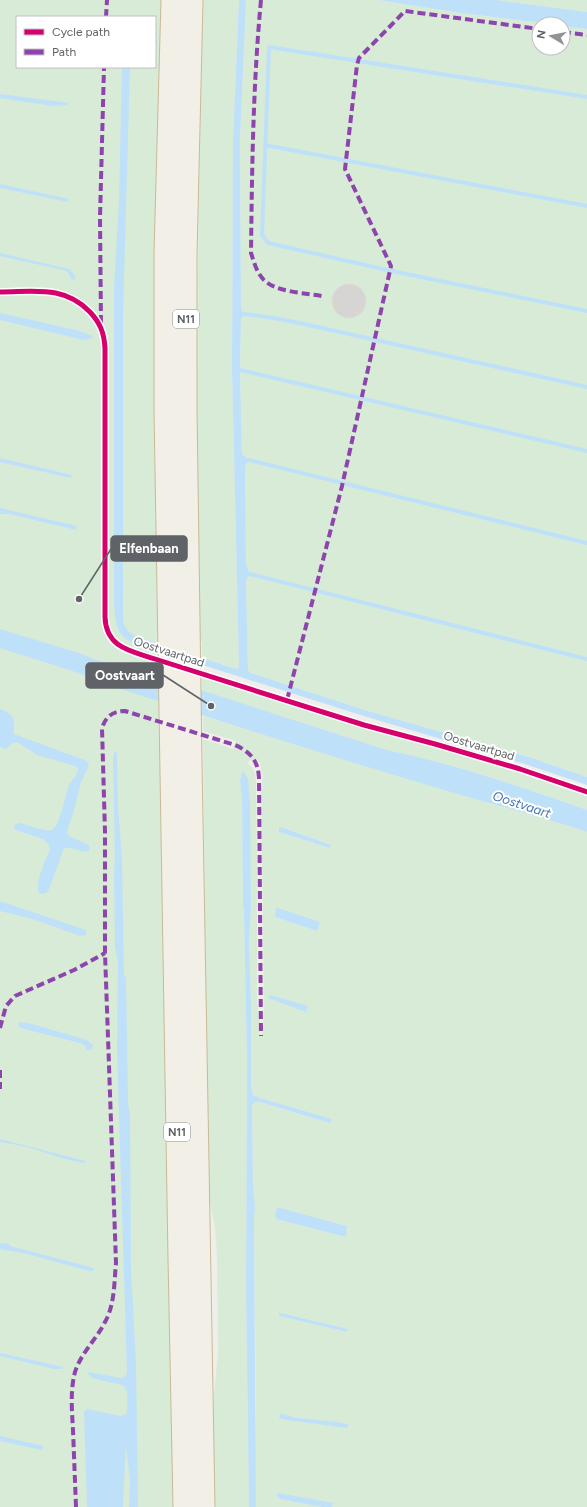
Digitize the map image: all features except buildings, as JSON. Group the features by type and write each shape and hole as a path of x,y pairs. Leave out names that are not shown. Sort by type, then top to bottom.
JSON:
{"highway":[{"name":"N11","path":"172,0 164,253 168,632 184,1507"},
{"name":"N11","path":"192,0 186,255 186,409 204,1507"}],"green space":[{"path":"0,0 161,0 154,408 159,753 161,754 160,790 174,1507 0,1507"},
{"path":"203,0 239,0 233,140 232,368 238,669 202,658 202,642 198,641 198,307"},
{"path":"246,0 378,0 461,13 531,22 531,56 571,56 571,27 587,29 587,777 529,757 368,711 251,673 248,670 246,581 250,574 246,565 245,466 249,460 242,454 240,370 241,320 244,314 241,308 240,141"},
{"path":"497,0 587,0 587,12 505,1"},
{"path":"202,676 363,727 520,772 587,794 587,810 488,777 438,762 387,750 202,691"},
{"path":"203,716 445,790 546,818 587,832 587,1507 332,1507 334,1504 277,1494 278,1498 280,1499 322,1507 256,1507 255,1208 253,1187 252,1105 254,1102 260,1102 330,1123 332,1119 253,1095 251,1086 249,940 251,907 250,843 242,775 240,781 242,801 247,1061 246,1293 249,1507 215,1507 213,1407 218,1352 217,1255 215,1227 208,1193 203,739 233,749 236,741 203,731","holes":["249,760 259,761 263,775 261,789 264,1005 263,1030 261,1036 259,1036 260,1020 257,1002 256,779 251,766 248,764","285,828 331,845 330,848 279,832","281,909 298,916 317,931 275,917","277,1207 347,1226 346,1237 276,1219 275,1216","279,1313 348,1329 347,1332 295,1319","288,1414 308,1419 349,1424 295,1421"]}],"water":[{"path":"239,0 246,0 240,141 241,308 244,314 241,320 240,370 242,454 249,460 245,466 246,564 250,574 246,581 248,670 251,673 368,711 529,757 587,777 587,785 525,764 367,717 133,643 120,632 115,617 114,605 114,288 119,201 122,68 130,68 123,315 123,623 128,631 135,636 238,669 232,368 233,140"},
{"path":"378,0 497,0 587,12 587,29 571,27 571,16 531,16 531,22 461,13"},
{"path":"0,94 62,102 68,103 68,105 54,106 0,98"},
{"path":"0,184 69,199 68,202 0,188"},
{"path":"0,253 69,269 74,274 76,279 72,280 67,271 0,256"},
{"path":"0,313 80,331 93,336 90,339 84,340 0,320"},
{"path":"0,458 72,475 71,478 0,462"},
{"path":"0,508 77,526 76,530 10,514 0,514"},
{"path":"0,629 82,654 96,660 157,676 387,750 463,769 562,801 587,810 587,832 534,815 402,778 111,686 107,682 0,648"},
{"path":"0,709 12,716 14,722 14,734 87,761 89,765 81,782 67,832 69,836 89,845 89,851 64,848 48,892 43,894 39,893 38,883 50,849 49,845 43,839 16,830 14,825 19,823 45,830 52,830 55,828 62,810 68,787 78,768 37,755 17,742 11,744 6,749 0,747"},
{"path":"117,752 118,807 122,859 124,976 126,977 128,1103 130,1116 131,1269 136,1363 138,1507 129,1507 130,1480 126,1446 123,1507 87,1507 84,1412 87,1409 121,1416 126,1414 128,1400 125,1387 122,1385 92,1378 88,1374 89,1372 121,1378 125,1377 127,1373 117,1050 118,961 115,947 113,760 114,753"},
{"path":"244,772 248,779 250,801 251,907 249,940 251,1086 253,1095 332,1119 330,1123 260,1102 255,1102 252,1105 253,1187 255,1208 256,1507 249,1507 246,1293 247,1061 242,801 240,781 242,773"},
{"path":"279,827 331,845 330,848 279,832"},
{"path":"0,901 83,929 86,931 86,935 80,936 33,919 0,911"},
{"path":"276,908 320,922 317,931 275,917"},
{"path":"270,995 308,1006 306,1012 268,998"},
{"path":"20,1022 87,1040 93,1045 92,1050 86,1050 86,1046 80,1043 19,1027 18,1024"},
{"path":"0,1139 85,1161 85,1163 28,1147 0,1142"},
{"path":"277,1207 347,1226 346,1237 276,1219 275,1216"},
{"path":"0,1243 9,1244 10,1246 94,1268 93,1271 89,1271 24,1253 0,1249"},
{"path":"279,1313 348,1329 347,1332 279,1316"},
{"path":"0,1353 63,1367 62,1369 54,1369 0,1356"},
{"path":"280,1414 298,1418 349,1424 347,1428 288,1420 279,1418"},
{"path":"0,1436 43,1446 42,1450 0,1441"},
{"path":"278,1493 334,1503 332,1507 322,1507 280,1499 277,1496"}],"waterway":[{"path":"587,97 269,47 262,235 268,243 387,270 587,311"},
{"path":"265,145 587,206"},
{"path":"244,314 304,324 587,387"},
{"path":"240,370 587,451"},
{"path":"249,460 587,543"},
{"path":"250,574 587,659"}],"marked path":[{"path":"106,16 107,0"},
{"path":"261,0 252,158 251,253 263,279 274,287 322,296"},
{"path":"287,700 342,486 391,266 345,169 359,58 405,11 531,28"},
{"path":"571,33 587,35"},
{"path":"101,323 100,218 104,68"},
{"path":"76,1507 72,1408 73,1379 81,1359 101,1329 111,1308 114,1293 116,1263 105,953 105,832 102,728 108,717 114,713 125,711 235,745 249,754 255,762 259,778 261,1036"},
{"path":"0,1028 6,1006 15,996 74,970 105,953"},
{"path":"0,1070 0,1089"}],"cycle path":[{"name":"Oostvaartpad","path":"0,292 37,291 70,297 90,312 99,324 104,337 105,617 106,627 110,636 115,642 121,647 137,653 364,725 520,769 587,792"}],"place":[{"name":"Elfenbaan","path":"79,599"},
{"name":"Oostvaart","path":"211,706"}]}
